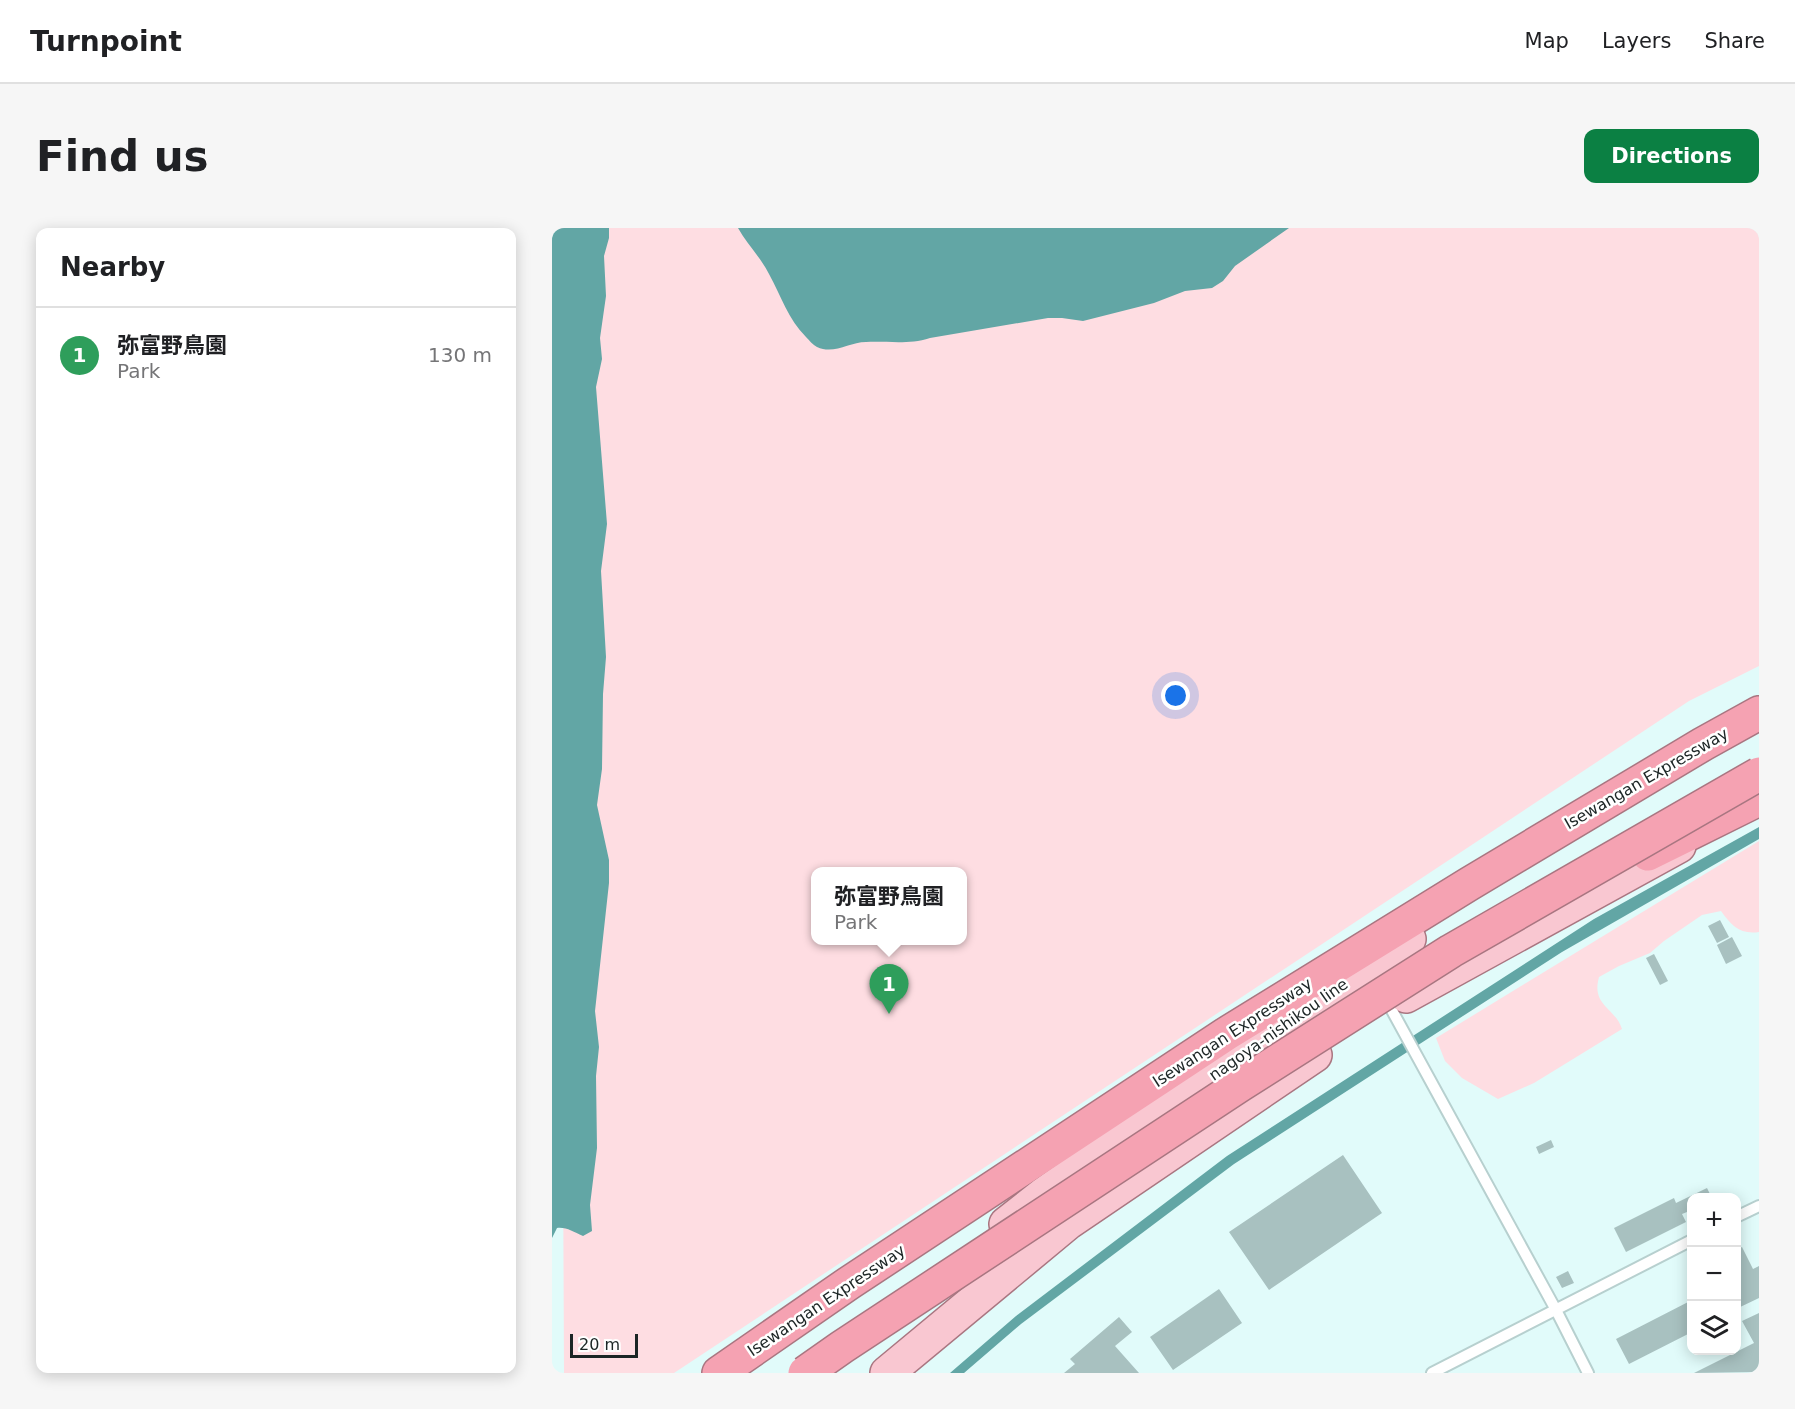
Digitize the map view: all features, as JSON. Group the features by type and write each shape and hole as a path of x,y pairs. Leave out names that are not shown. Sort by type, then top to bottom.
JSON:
{"highway":[{"path":"1703,744 1759,703"},
{"name":"Isewangan Expressway","path":"719,1373 849,1283 1226,1034 1469,884 1759,713"},
{"path":"806,1373 1230,1092 1451,951 1759,774"},
{"path":"1451,951 1759,800"}],"main road":[{"name":"nagoya-nishikou line","path":"819,1373 1044,1194 1365,968 1517,868 1759,718"},
{"path":"887,1373 1069,1222 1389,1005 1759,800"}],"lane":[{"path":"1389,1005 1556,1310 1588,1373"},
{"path":"1741,1215 1759,1206"},
{"path":"1432,1373 1687,1243"}],"shaded area":[{"path":"559,228 1759,228 1759,666 1689,701 674,1373 564,1373"},
{"path":"1759,841 1759,932 1746,932 1737,928 1721,911 1702,915 1650,953 1599,977 1598,994 1622,1029 1534,1083 1498,1099 1462,1078 1445,1061 1436,1038"}],"water":[{"path":"552,228 609,228 604,256 606,296 600,338 602,359 596,387 607,524 601,571 606,657 602,769 597,805 609,860 609,883 595,1011 599,1047 596,1076 597,1148 590,1205 592,1231 583,1236 567,1229 557,1228 552,1238"},
{"path":"738,228 1289,228 1235,266 1223,281 1212,288 1185,291 1154,303 1083,321 1048,318 914,341 860,343 829,350 816,346 800,330 766,268"},
{"path":"1759,827 1759,839 1562,952 1234,1164 1021,1324 964,1373 950,1373 1016,1316 1227,1156 1594,919"}],"building":[{"path":"1720,920 1729,937 1717,943 1708,926"},
{"path":"1732,937 1742,956 1726,964 1717,945"},
{"path":"1654,954 1668,981 1660,985 1646,958"},
{"path":"1551,1140 1554,1147 1539,1154 1536,1147"},
{"path":"1343,1155 1382,1213 1269,1290 1229,1232"},
{"path":"1707,1188 1710,1193 1697,1193"},
{"path":"1674,1198 1676,1203 1687,1198 1687,1212 1682,1214 1686,1222 1626,1252 1614,1228"},
{"path":"1741,1248 1753,1269 1759,1266 1759,1298 1741,1307 1741,1301"},
{"path":"1568,1271 1574,1283 1562,1288 1556,1277"},
{"path":"1219,1289 1242,1323 1173,1370 1150,1337"},
{"path":"1687,1303 1687,1335 1629,1364 1616,1339"},
{"path":"1759,1313 1759,1372 1694,1373 1730,1355 1741,1355 1741,1350 1754,1343 1742,1321"},
{"path":"1119,1317 1132,1332 1115,1346 1139,1373 1064,1373 1075,1364 1070,1359"}],"place":[{"name":"弥富野鳥園","path":"889,1014"}]}
